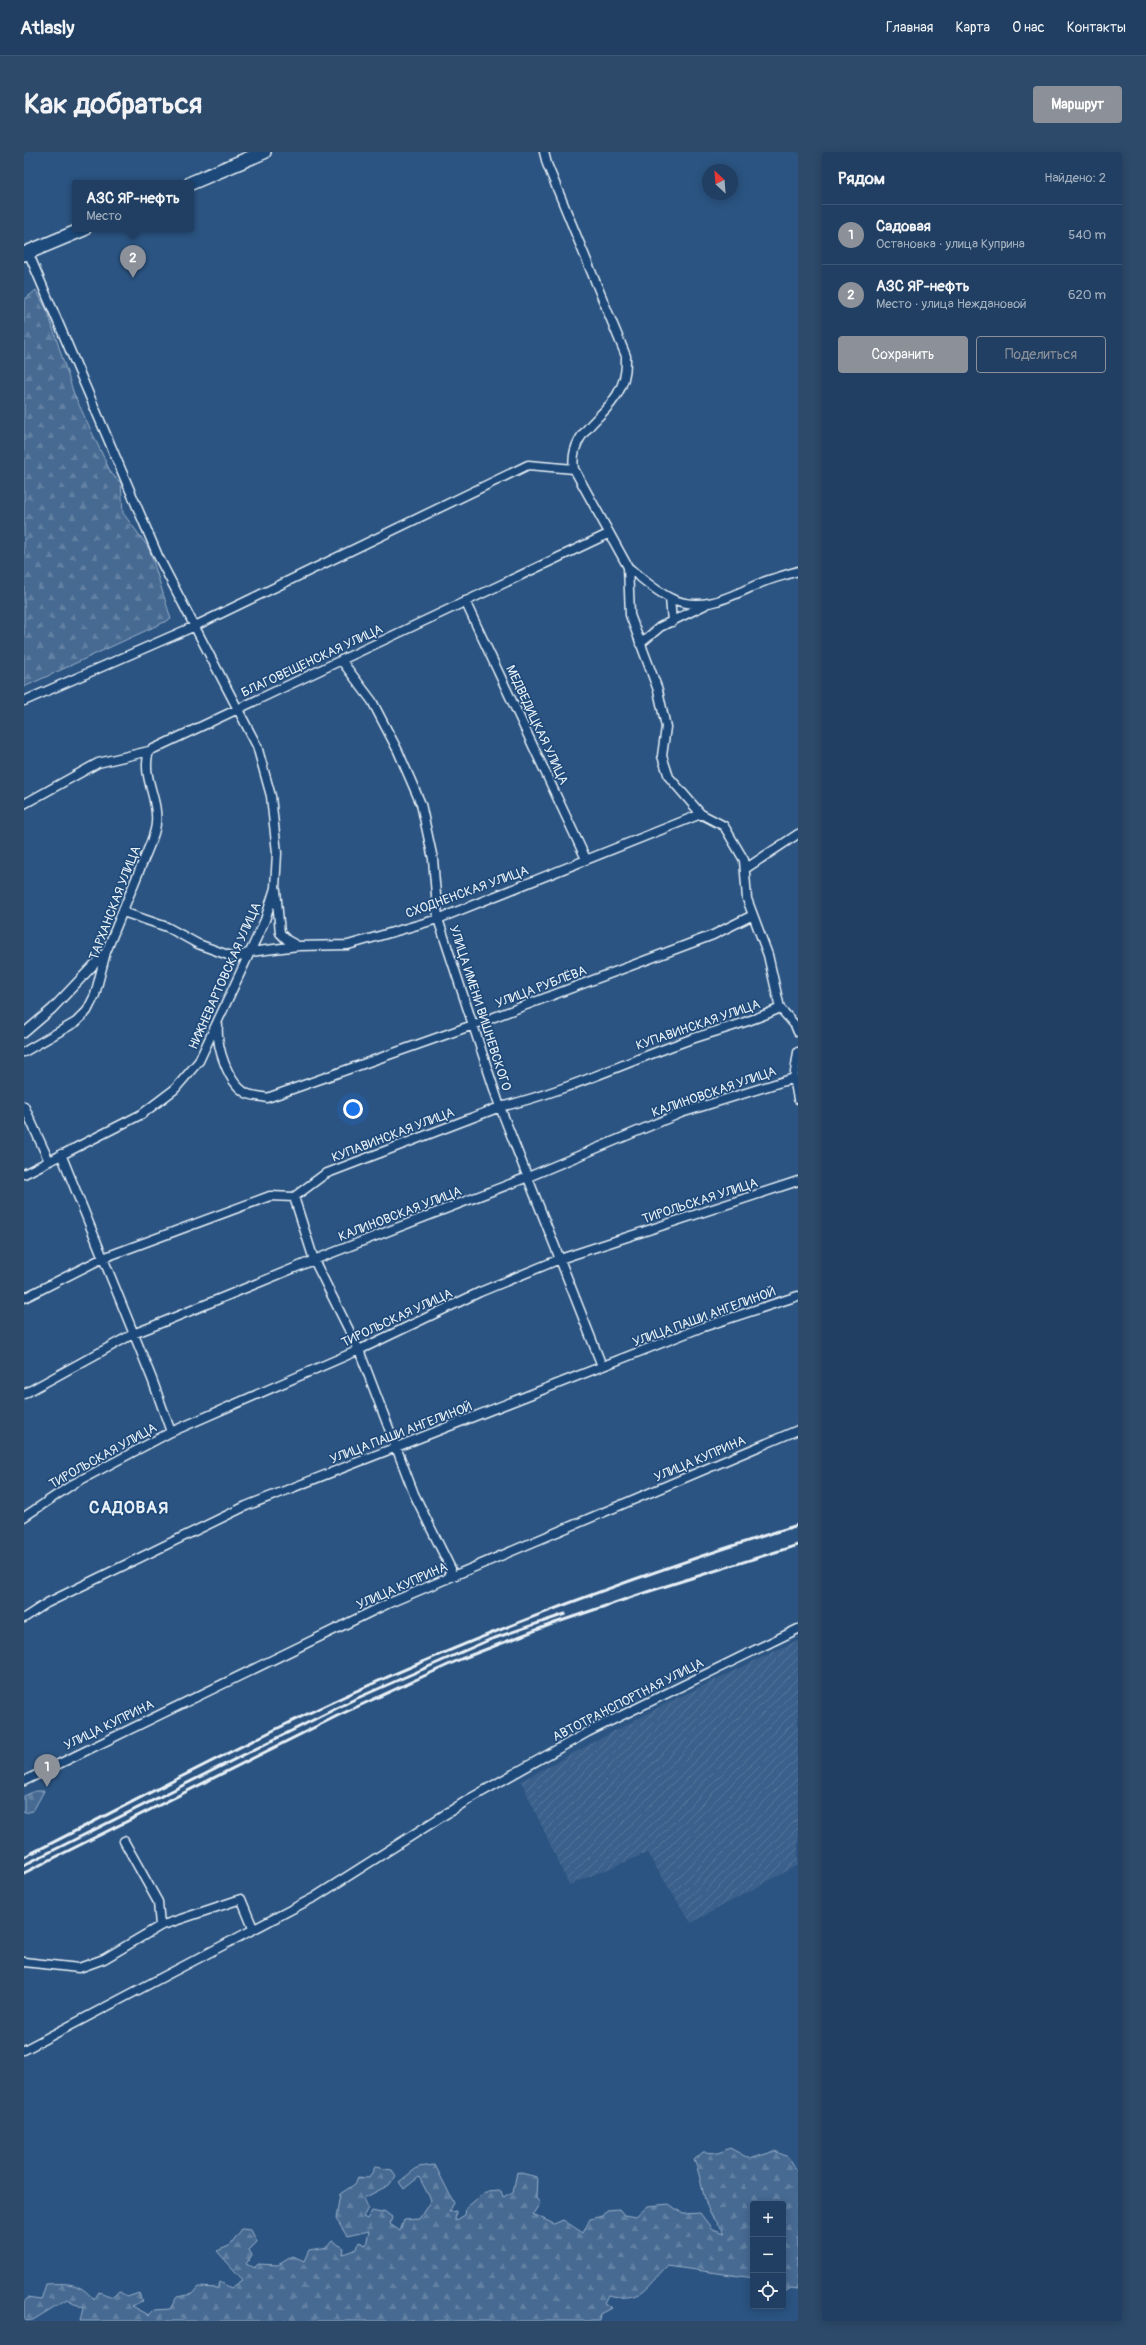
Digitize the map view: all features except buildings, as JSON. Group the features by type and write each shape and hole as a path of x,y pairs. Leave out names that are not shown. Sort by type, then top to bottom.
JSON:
{"highway":[{"path":"194,182 264,152"},
{"path":"26,253 77,232"}],"street":[{"path":"544,152 547,164 626,356 626,374 621,388 578,441 572,456 574,469 608,534 628,567 653,588 670,598 689,604 705,605"},
{"name":"НИЖНЕВАРТОВСКАЯ УЛИЦА","path":"24,1174 142,1114 176,1090 199,1061 266,920 275,888 276,846 271,796 257,746 239,708 158,556 129,493 26,253"},
{"path":"24,701 196,626 528,465 574,469"},
{"name":"БЛАГОВЕЩЕНСКАЯ УЛИЦА","path":"24,804 98,763 148,751 608,534"},
{"path":"628,567 630,615 658,690 666,727 662,756 669,777 701,814 724,826 744,860 748,898 768,955 780,1008 795,1025 798,1032"},
{"path":"640,644 649,634 705,605 718,602 764,582 798,571"},
{"path":"670,598 672,622"},
{"name":"МЕДВЕДИЦКАЯ УЛИЦА","path":"465,601 586,859"},
{"name":"УЛИЦА ИМЕНИ ВИШНЕВСКОГО","path":"341,660 372,702 398,751 421,804 433,859 438,919 500,1107 602,1366"},
{"name":"ТАРХАНСКАЯ УЛИЦА","path":"24,1052 76,1022 87,1011 100,978 106,952 151,842 156,823 146,775 148,751"},
{"name":"СХОДНЕНСКАЯ УЛИЦА","path":"123,912 167,927 198,944 236,958 250,952 298,946 348,945 438,919 701,814"},
{"path":"745,869 798,834"},
{"path":"275,888 280,932 287,940 298,946"},
{"name":"УЛИЦА РУБЛЁВА","path":"218,1020 217,1039 223,1059 233,1079 246,1093 267,1098 473,1025 713,935 753,915"},
{"path":"24,1033 52,1009 88,973 106,952"},
{"path":"88,973 95,974 100,978"},
{"name":"КУПАВИНСКАЯ УЛИЦА","path":"294,1197 325,1174 500,1107 528,1101 686,1041 760,1018 780,1008"},
{"path":"798,1052 794,1078 798,1099"},
{"name":"КАЛИНОВСКАЯ УЛИЦА","path":"24,1394 133,1334 314,1260 528,1178 681,1113 794,1078"},
{"path":"24,1106 49,1161"},
{"path":"61,1154 133,1334 170,1432"},
{"name":"ТИРОЛЬСКАЯ УЛИЦА","path":"24,1517 73,1484 170,1432 359,1350 480,1292 560,1259 798,1181"},
{"path":"24,1298 103,1258 270,1196 294,1197 314,1260 359,1350 414,1494 451,1569 447,1579"},
{"name":"УЛИЦА ПАШИ АНГЕЛИНОЙ","path":"24,1618 47,1603 246,1506 700,1328 798,1296"},
{"name":"УЛИЦА КУПРИНА","path":"24,1781 387,1604 798,1430"},
{"name":"АВТОТРАНСПОРТНАЯ УЛИЦА","path":"24,2050 253,1928 315,1897 471,1798 588,1732 798,1629"},
{"path":"124,1841 158,1902 160,1926"},
{"path":"24,1962 79,1968 104,1959 160,1926 241,1899 253,1928"}],"shaded area":[{"path":"798,1640 798,1865 691,1923 647,1853 569,1885 521,1781 667,1703"}],"green space":[{"path":"36,290 47,310 74,394 111,473 121,483 123,513 149,548 171,619 24,687 24,300"},
{"path":"35,1791 44,1791 33,1811 24,1813 24,1796"},
{"path":"730,2148 750,2159 775,2151 788,2157 798,2173 798,2289 791,2288 786,2291 786,2201 750,2201 750,2278 667,2266 648,2287 636,2295 619,2297 608,2295 604,2303 612,2308 601,2314 600,2321 80,2321 83,2308 67,2299 33,2320 24,2321 24,2301 27,2298 41,2300 46,2284 73,2285 84,2290 94,2300 99,2292 113,2297 119,2291 127,2297 139,2293 142,2301 132,2306 149,2315 154,2310 170,2309 177,2297 192,2294 198,2287 218,2288 220,2282 231,2288 243,2280 217,2251 229,2246 242,2229 251,2230 257,2242 249,2250 252,2255 246,2264 254,2268 258,2264 278,2265 293,2256 304,2261 309,2250 327,2247 332,2241 344,2248 343,2254 357,2249 359,2242 366,2245 369,2231 347,2236 336,2219 340,2194 355,2184 358,2177 369,2178 375,2167 392,2170 396,2176 389,2185 364,2198 368,2208 363,2217 367,2219 372,2211 381,2213 384,2211 392,2217 390,2224 400,2231 404,2220 419,2219 431,2200 419,2177 404,2189 399,2182 418,2167 435,2165 454,2203 449,2212 456,2211 455,2221 465,2215 466,2208 485,2192 501,2191 503,2197 513,2192 517,2172 537,2177 536,2198 540,2203 533,2214 554,2224 563,2220 583,2233 590,2219 602,2216 607,2210 619,2209 624,2215 636,2217 648,2206 669,2204 683,2214 700,2213 712,2229 725,2233 712,2217 708,2208 694,2160 703,2152 719,2153"}],"railway":[{"path":"24,1857 312,1711 408,1668 573,1601 798,1525"},
{"path":"24,1873 337,1716 461,1659 552,1624 650,1591 798,1545"},
{"path":"24,1865 353,1700 489,1640 565,1614"}],"place":[{"name":"АЗС ЯР-нефть","path":"133,278"},
{"name":"Садовая","path":"47,1787"}],"district":[{"name":"САДОВАЯ","path":"129,1507"}]}
